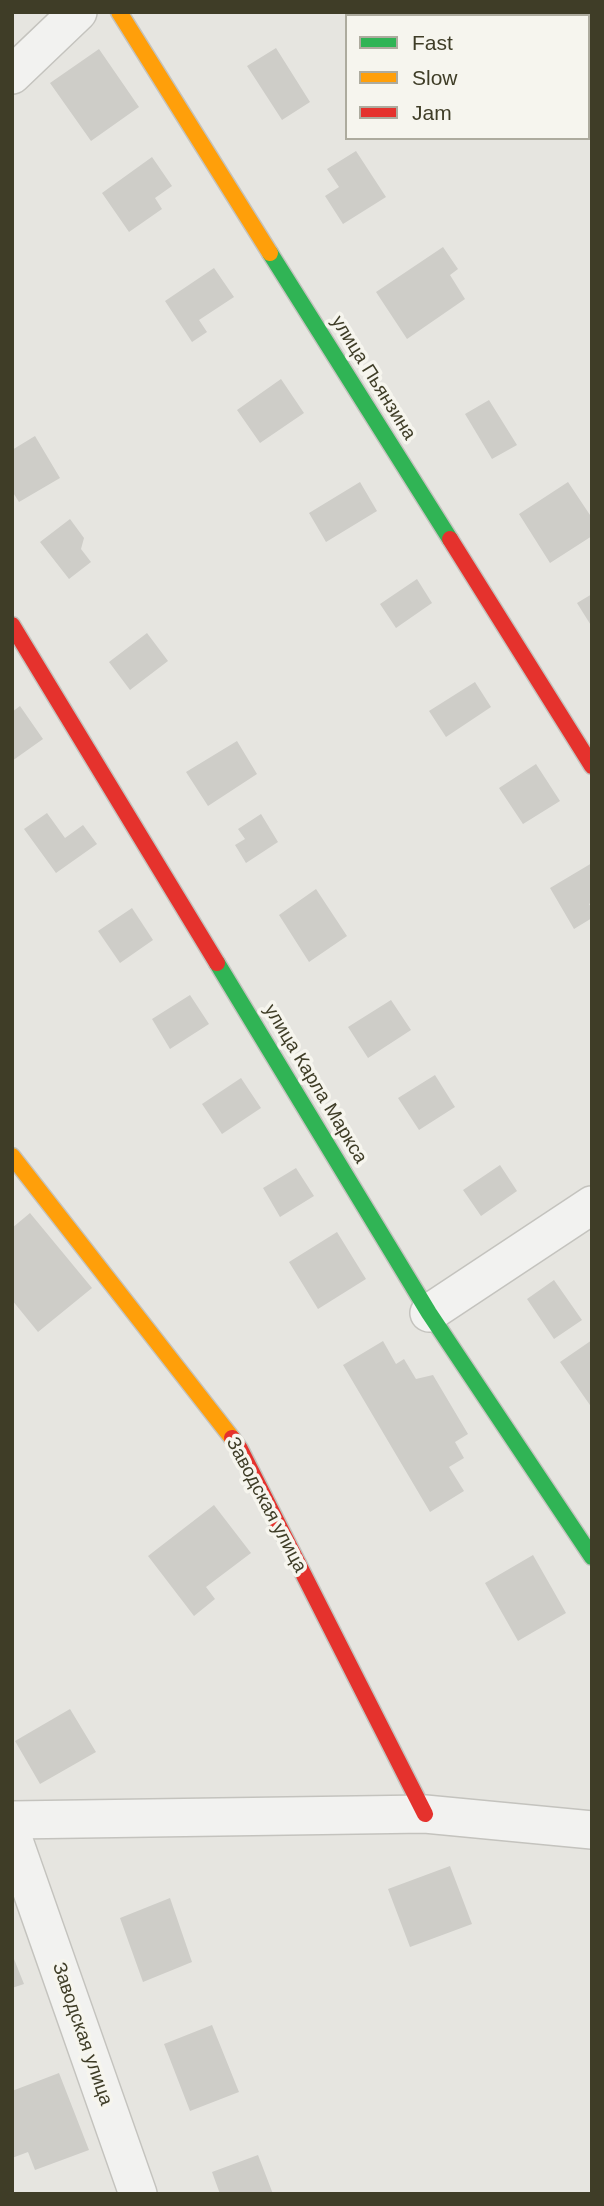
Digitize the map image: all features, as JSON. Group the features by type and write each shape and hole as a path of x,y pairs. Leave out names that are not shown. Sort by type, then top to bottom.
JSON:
{"street":[{"path":"12,75 78,12"},
{"name":"улица Пьянзина","path":"119,12 592,766"},
{"name":"улица Карла Маркса","path":"12,625 429,1313 592,1557"},
{"name":"Заводская улица","path":"12,1156 240,1449 425,1814"},
{"path":"429,1313 592,1205"},
{"path":"12,1820 425,1814 592,1830"},
{"name":"Заводская улица","path":"12,1835 138,2194"}],"building":[{"path":"526,12 566,12 563,14"},
{"path":"276,48 310,102 282,120 247,66"},
{"path":"99,49 139,107 91,141 50,83"},
{"path":"356,151 386,197 343,224 325,196 339,187 327,169"},
{"path":"152,157 172,186 155,198 162,209 129,232 102,193"},
{"path":"443,247 458,269 450,275 465,299 407,339 376,292"},
{"path":"214,268 234,297 199,320 207,332 192,342 165,301"},
{"path":"281,379 304,413 260,443 237,410"},
{"path":"489,400 517,445 492,459 465,414"},
{"path":"35,436 60,478 19,502 12,491 12,450"},
{"path":"360,482 377,511 326,542 309,513"},
{"path":"568,482 592,518 592,536 550,563 519,514"},
{"path":"70,519 84,538 81,549 91,562 69,579 40,542"},
{"path":"417,579 432,603 396,628 380,604"},
{"path":"592,594 592,627 577,603"},
{"path":"147,633 168,661 130,690 109,662"},
{"path":"475,682 491,707 446,737 429,711"},
{"path":"20,706 43,739 12,761 12,712"},
{"path":"237,741 257,774 208,806 186,772"},
{"path":"536,764 560,801 523,824 499,788"},
{"path":"47,813 65,838 83,825 97,844 56,873 24,829"},
{"path":"261,814 278,842 246,863 235,845 245,839 238,829"},
{"path":"592,863 592,902 589,904 592,918 574,929 550,888"},
{"path":"316,889 347,936 309,962 279,915"},
{"path":"132,908 153,940 120,963 98,931"},
{"path":"190,995 209,1024 170,1049 152,1019"},
{"path":"391,1000 411,1030 368,1058 348,1027"},
{"path":"435,1075 455,1107 419,1130 398,1098"},
{"path":"241,1078 261,1108 222,1134 202,1104"},
{"path":"500,1165 517,1191 481,1216 463,1190"},
{"path":"296,1168 314,1196 280,1217 263,1188"},
{"path":"30,1213 92,1288 38,1332 12,1300 12,1228"},
{"path":"337,1232 366,1279 318,1309 289,1262"},
{"path":"554,1280 582,1320 554,1339 527,1299"},
{"path":"592,1340 592,1408 560,1362"},
{"path":"383,1341 396,1364 404,1359 416,1379 433,1375 468,1434 455,1442 464,1458 449,1467 464,1491 430,1512 343,1365"},
{"path":"214,1505 251,1553 206,1587 215,1599 194,1616 148,1556"},
{"path":"533,1555 566,1613 518,1641 485,1583"},
{"path":"70,1709 96,1752 40,1784 15,1741"},
{"path":"450,1866 472,1924 410,1947 388,1889"},
{"path":"170,1898 192,1962 143,1982 120,1918"},
{"path":"12,1954 24,1984 12,1988"},
{"path":"212,2025 239,2092 190,2111 164,2044"},
{"path":"59,2073 89,2150 35,2170 28,2152 12,2158 12,2091"},
{"path":"258,2155 273,2194 220,2194 212,2172"}],"traffic: fast":[{"path":"270,253 450,539"},
{"path":"217,963 429,1313 592,1557"}],"traffic: slow":[{"path":"119,12 270,253"},
{"path":"12,1156 232,1438"}],"traffic: jam":[{"path":"450,539 592,766"},
{"path":"12,625 217,963"},
{"path":"232,1438 425,1814"}]}
